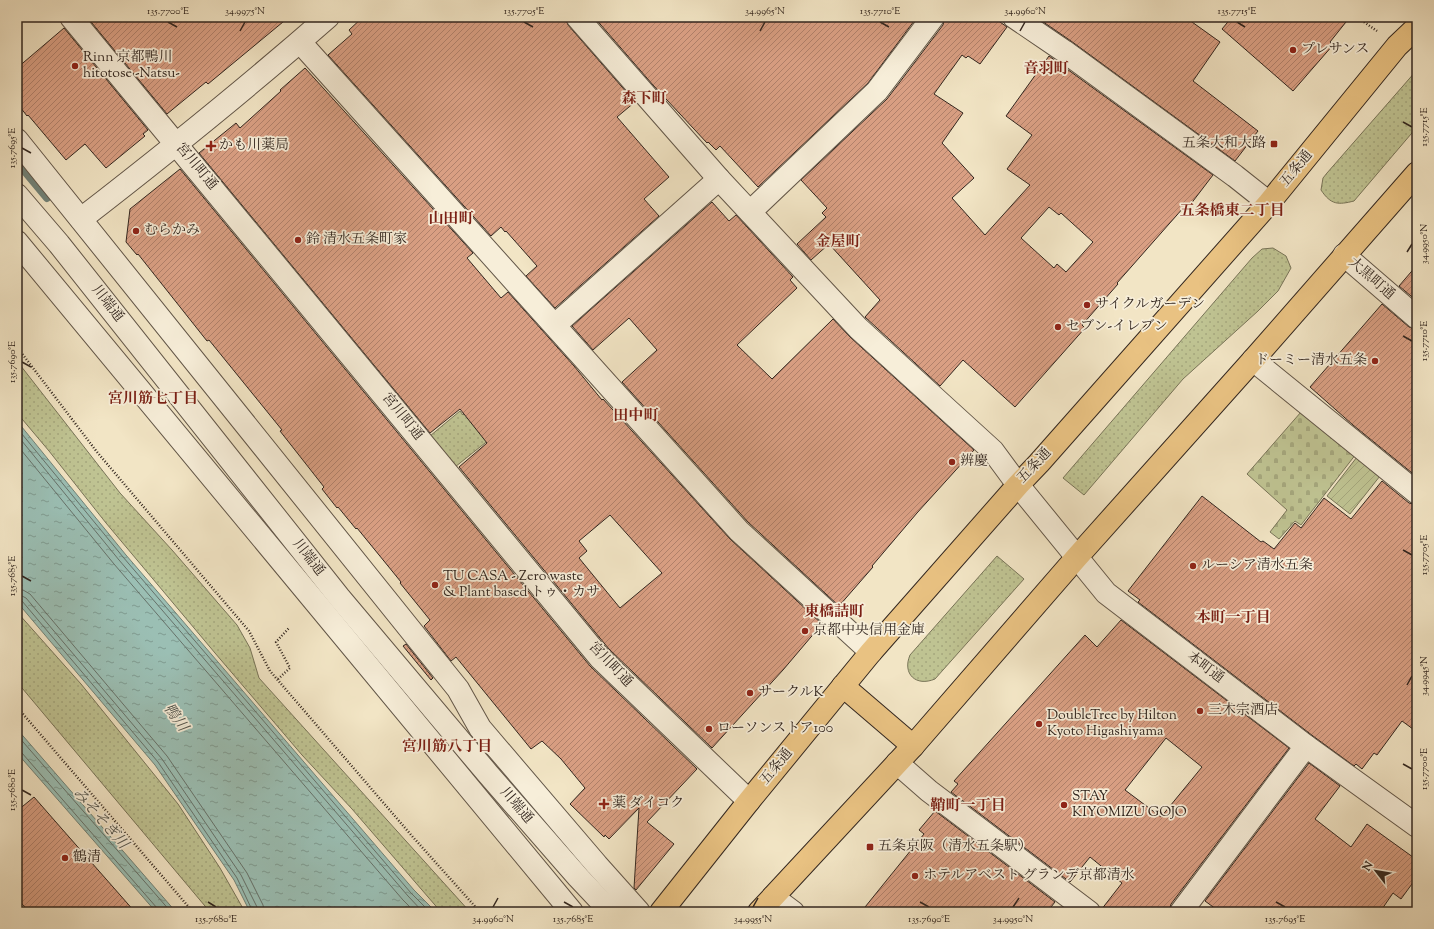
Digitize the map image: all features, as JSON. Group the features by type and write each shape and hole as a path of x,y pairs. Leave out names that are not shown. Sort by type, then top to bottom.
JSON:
{"highway":[{"name":"五条通","path":"661,912 749,801 871,652 1269,203 1397,46 1417,27"},
{"path":"766,904 913,746 1077,557 1253,360 1417,172"},
{"path":"843,686 913,746"}],"street":[{"name":"宮川町通","path":"71,17 600,658 749,801"},
{"name":"本町通","path":"577,17 719,179 858,328 993,451 1018,485 1106,593 1306,746 1417,826"},
{"path":"750,212 877,91 933,17"},
{"path":"1014,17 1064,51 1159,120 1269,203"},
{"path":"80,219 177,144 300,42 323,19"},
{"path":"300,42 739,531 871,652"},
{"path":"17,140 458,689 480,728 639,912"},
{"path":"555,325 719,179"},
{"name":"川端通","path":"17,195 59,244 339,596 488,774 610,912"},
{"name":"川端通","path":"17,242 572,912"},
{"name":"大黒町通","path":"1344,255 1417,318"},
{"path":"1253,360 1417,493"},
{"path":"1181,912 1306,746"},
{"path":"897,763 929,791 1089,912"},
{"path":"766,904 793,912"}],"path":[{"path":"17,347 97,452 249,631 270,671 412,836 480,912"},
{"path":"278,679 290,668 276,642 289,628"},
{"path":"17,707 193,912"}],"green space":[{"path":"1416,71 1417,127 1354,201 1335,203 1328,199 1321,190 1323,178"},
{"path":"1273,248 1286,256 1291,268 1278,291 1183,379 1084,495 1063,478 1252,258 1262,249"},
{"path":"17,361 120,493 237,625 250,648 259,678 470,912 441,912 352,809 302,755 106,523 17,413"},
{"path":"473,407 495,435 455,467 430,436 460,411 463,415"},
{"path":"1301,412 1356,454 1301,525 1295,521 1279,539 1270,532 1287,510 1247,474"},
{"path":"1357,457 1380,476 1350,514 1327,496"},
{"path":"997,556 1024,579 935,679 922,681 912,677 908,668 910,655"},
{"path":"17,612 81,684 178,804 220,868 245,912 210,912 17,682"}],"water":[{"name":"鴨川","path":"17,421 126,555 414,890 436,912 250,912 234,880 155,765 17,602"},
{"path":"17,729 176,912 156,912 17,753"}],"building":[{"path":"87,17 289,17 208,84 206,82 167,114"},
{"path":"363,17 565,17 568,25 635,102 617,117 669,177 644,199 659,216 555,308 526,276 537,266 506,231 505,232 501,227 491,236 328,55 352,34 349,30"},
{"path":"594,17 917,17 868,83 758,187 720,146 716,150 708,142 707,143 653,85"},
{"path":"945,17 993,17 1007,27 980,64 968,56 966,58 962,55 934,94 963,113 942,143 974,178 952,198 985,235 1030,185 1007,169 1032,135 1006,116 1049,56 1213,175 1187,209 1184,207 1117,283 1118,284 1082,325 1085,328 1015,407 963,360 940,386 865,317 880,300 829,244 811,260 797,244 826,217 822,213 827,208 801,180 887,99 943,25","holes":["1049,207 1059,215 1061,213 1093,242 1066,272 1057,264 1054,268 1021,238"]},
{"path":"1036,17 1185,17 1220,42 1193,81 1258,131 1235,161"},
{"name":"プレサンス","path":"1232,17 1350,17 1330,42 1333,45 1293,91 1222,29"},
{"path":"64,28 148,130 143,134 145,136 106,168 85,144 66,160 17,103 17,68"},
{"path":"305,68 473,253 467,258 501,298 508,292 574,366 602,400 603,399 730,539 822,624 783,670 712,748 609,649 459,467 487,443 460,409 430,433 199,153 236,123 240,128 281,91 280,90","holes":["610,515 662,573 620,608 579,558 587,551 579,541"]},
{"path":"180,169 590,666 697,769 647,822 674,844 636,890 634,888 639,808 609,839 605,835 604,837 570,804 585,788 561,759 542,741 531,749 456,657 451,661 424,626 430,620 400,583 401,582 357,528 356,529 338,507 337,508 322,489 324,487 280,431 282,430 209,340 207,341 138,254 137,255 126,242 130,209"},
{"path":"712,202 729,221 736,215 793,277 790,280 797,288 737,345 772,379 833,319 850,337 974,450 917,513 839,606 748,522 622,382 657,350 629,318 593,350 572,326"},
{"path":"1417,265 1417,301 1399,286"},
{"name":"ドーミー清水五条","path":"1382,304 1409,327 1417,330 1417,477 1353,425 1310,387"},
{"path":"1382,481 1409,503 1417,505 1417,732 1402,721 1377,755 1374,753 1362,769 1356,764 1354,766 1313,736 1138,602 1140,600 1128,591 1202,496 1261,542 1263,541 1274,549 1295,523 1301,528 1324,498 1351,519"},
{"path":"1121,620 1289,748 1171,904 1169,912 1101,912 1122,883 1090,857 1070,882 951,792 958,784 954,781 1085,635 1097,647","holes":["1166,738 1202,767 1161,817 1125,790"]},
{"path":"406,644 433,678 431,680 403,646"},
{"path":"1309,763 1340,786 1315,819 1351,847 1367,824 1417,860 1417,877 1401,899 1393,893 1380,912 1220,912 1205,901"},
{"name":"鶴清","path":"34,797 135,912 29,912 17,898 17,811"},
{"path":"935,811 1055,902 1047,912 861,912 924,834 919,830"}],"waterway":[{"path":"17,162 47,198"}],"place":[{"name":"プレサンス","path":"1293,50"},
{"name":"Rinn 京都鴨川 hitotose -Natsu-","path":"75,66"},
{"name":"五条大和大路","path":"1274,144"},
{"name":"かも川薬局","path":"211,146"},
{"name":"むらかみ","path":"136,231"},
{"name":"鈴 清水五条町家","path":"298,240"},
{"name":"サイクルガーデン","path":"1087,305"},
{"name":"セブン-イレブン","path":"1058,327"},
{"name":"ドーミー清水五条","path":"1375,361"},
{"name":"辨慶","path":"952,462"},
{"name":"ルーシア清水五条","path":"1193,566"},
{"name":"TU CASA - Zero waste & Plant based トゥ・カサ","path":"435,585"},
{"name":"京都中央信用金庫","path":"805,631"},
{"name":"サークルK","path":"750,693"},
{"name":"三木宗酒店","path":"1200,711"},
{"name":"DoubleTree by Hilton Kyoto Higashiyama","path":"1039,724"},
{"name":"ローソンストア100","path":"709,729"},
{"name":"薬 ダイコク","path":"604,804"},
{"name":"STAY KIYOMIZU GOJO","path":"1064,805"},
{"name":"五条京阪（清水五条駅）","path":"870,847"},
{"name":"鶴清","path":"65,858"},
{"name":"ホテルアベスト グランデ京都清水","path":"915,876"}],"district":[{"name":"音羽町","path":"1046,69"},
{"name":"森下町","path":"644,99"},
{"name":"五条橋東二丁目","path":"1232,211"},
{"name":"山田町","path":"451,219"},
{"name":"金屋町","path":"838,242"},
{"name":"宮川筋七丁目","path":"153,399"},
{"name":"田中町","path":"636,416"},
{"name":"東橋詰町","path":"834,612"},
{"name":"本町一丁目","path":"1233,618"},
{"name":"宮川筋八丁目","path":"447,747"},
{"name":"鞘町一丁目","path":"968,806"}],"water label":[{"name":"みそそぎ川","path":"100,819"}]}
